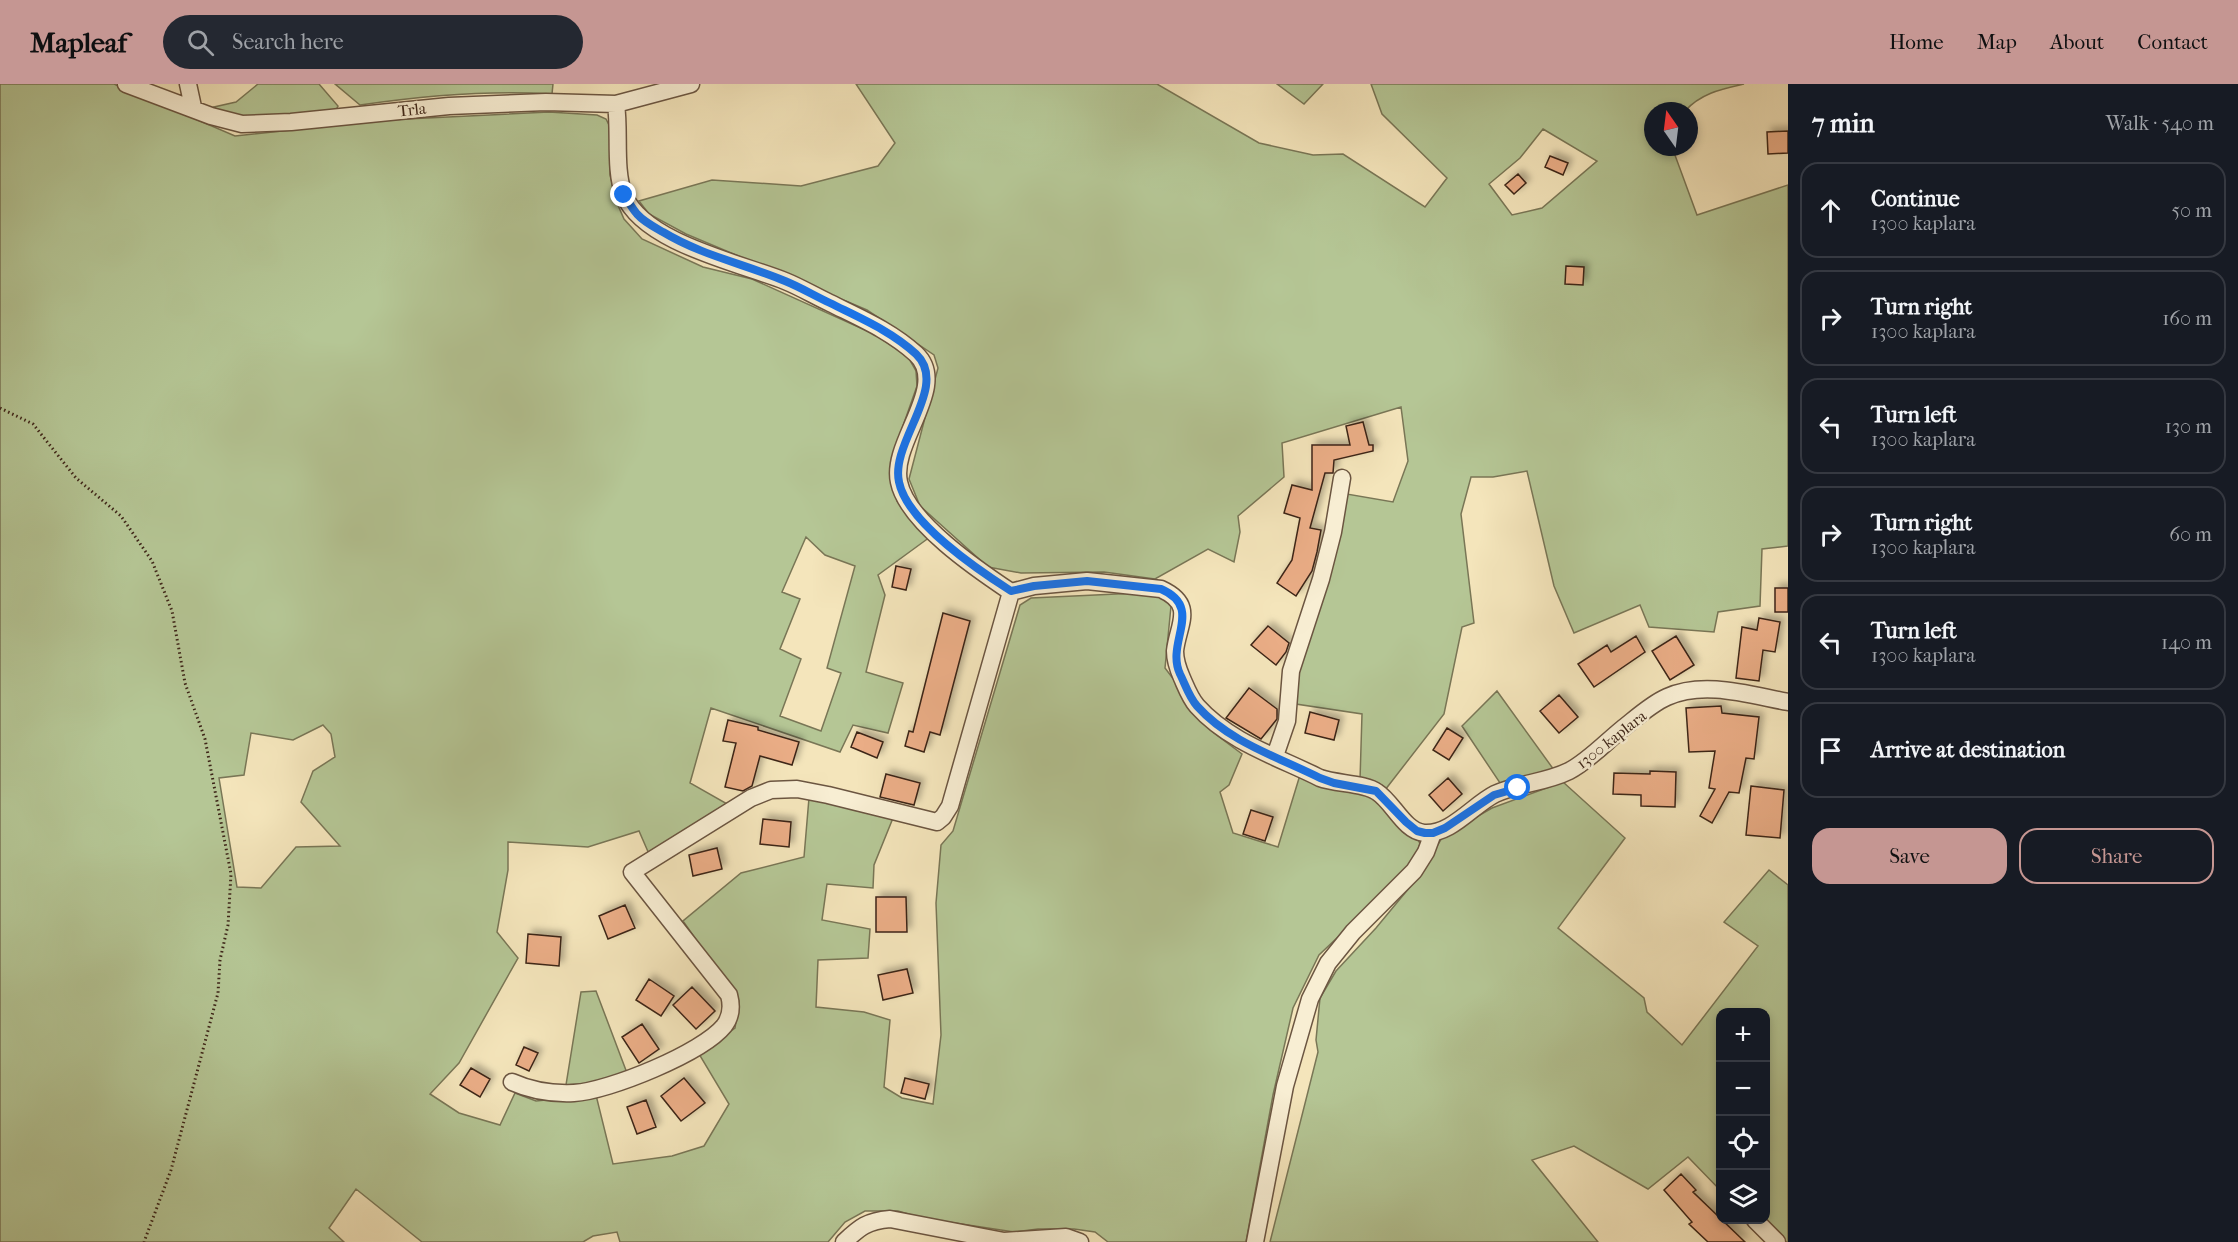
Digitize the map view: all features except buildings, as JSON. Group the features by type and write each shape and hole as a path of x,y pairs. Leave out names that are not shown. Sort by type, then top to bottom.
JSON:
{"street":[{"name":"Trla","path":"126,84 193,107 212,116 242,124 291,122 449,106 546,102 616,104 692,84"},
{"path":"188,84 193,107"},
{"path":"616,104 619,172 624,195 638,215 684,245 786,281 879,327 916,354 923,363 927,376 927,387 907,434 898,468 898,482 911,508 929,528 961,556 1011,591 1034,586 1087,581 1161,589 1167,592 1182,606 1182,623 1175,649 1177,668 1196,705 1212,722 1233,737 1334,783 1376,791 1417,831 1433,833 1426,852 1414,871 1347,940 1328,963 1310,999 1285,1086 1255,1242"},
{"path":"1275,756 1287,721 1291,671 1334,532 1342,478"},
{"path":"512,1082 530,1090 549,1093 602,1088 647,1072 697,1047 723,1027 731,1005 729,995 632,872 751,798 771,790 797,789 937,822 943,817 950,806 1011,591"},
{"name":"1300 kaplara","path":"1433,833 1445,828 1494,795 1544,782 1571,771 1638,716 1665,698 1688,690 1715,690 1788,702"},
{"path":"844,1242 862,1226 875,1220 890,1219 1004,1241 1066,1237 1080,1242"},
{"path":"1759,1224 1777,1242"}],"path":[{"path":"0,408 33,424 75,478 121,516 152,561 172,611 185,684 205,739 231,874 228,925 220,960 218,993 171,1170 144,1242"}],"green space":[{"path":"0,84 114,84 235,136 386,120 549,112 597,115 606,119 610,127 610,175 617,203 624,219 642,239 703,267 752,279 874,334 908,357 916,371 917,386 897,443 892,470 897,501 911,519 930,537 878,575 885,595 866,672 903,683 888,733 853,725 840,752 711,708 690,783 729,805 649,854 639,831 588,847 508,842 508,870 497,932 518,958 459,1063 430,1094 459,1113 500,1125 515,1093 536,1101 596,1095 613,1164 672,1156 704,1146 729,1104 699,1054 735,1028 739,1001 683,921 741,873 804,857 809,798 893,818 874,865 873,888 827,884 822,920 870,929 868,958 818,960 816,1007 864,1012 890,1020 884,1087 902,1098 933,1104 941,1035 936,903 941,845 953,831 1020,605 1031,598 1138,593 1165,598 1171,606 1165,668 1214,733 1242,754 1229,785 1220,792 1233,833 1278,847 1300,775 1371,796 1404,833 1418,839 1420,844 1410,869 1319,955 1293,1008 1273,1095 1246,1242 1108,1242 1095,1232 1074,1229 1014,1232 922,1218 898,1211 865,1211 845,1222 828,1242 620,1242 617,1232 593,1236 583,1242 422,1242 356,1189 329,1228 344,1242 0,1242","holes":["806,537 825,555 855,566 827,668 841,673 821,731 780,716 801,659 780,649 800,599 782,592","323,725 331,734 335,757 313,771 301,802 340,846 296,847 261,888 237,887 219,778 244,775 251,733 293,740"]},
{"path":"258,84 319,84 338,106 336,110 326,112 260,117 231,116 221,113 214,107 236,102"},
{"path":"335,84 553,84 552,94 456,95 360,105"},
{"path":"856,84 1157,84 1259,143 1313,155 1343,154 1425,207 1447,178 1382,114 1371,84 1744,84 1720,90 1695,102 1644,102 1644,156 1675,156 1697,215 1788,185 1788,546 1762,549 1760,606 1718,612 1714,632 1649,627 1640,605 1574,633 1554,586 1527,471 1493,477 1471,477 1461,514 1474,623 1462,627 1444,714 1385,790 1360,780 1362,714 1296,704 1297,667 1347,494 1393,502 1408,461 1401,407 1282,443 1284,477 1238,516 1240,532 1234,562 1208,549 1155,579 1104,572 1021,573 988,567 920,506 909,479 938,368 934,355 867,310 686,234 649,214 639,201 712,180 801,186 878,166 895,143","holes":["1543,129 1597,161 1542,208 1512,215 1489,184 1520,158"]},
{"path":"1277,84 1323,84 1304,104"},
{"path":"1497,691 1554,770 1500,783 1462,726"},
{"path":"1563,782 1625,838 1558,928 1644,998 1647,1012 1682,1045 1758,946 1724,922 1769,870 1788,885 1788,1242 1785,1242 1766,1224 1770,1224 1770,1008 1716,1008 1716,1186 1688,1157 1648,1189 1574,1146 1532,1160 1598,1242 1270,1242 1318,1052 1316,1040 1320,998 1336,971 1376,928 1419,876 1443,836 1492,808"},
{"path":"596,991 627,1073 591,1083 566,1085 581,992"}],"route":[{"path":"624,195 638,215 684,245 786,281 879,327 916,354 923,363 927,376 927,387 907,434 898,468 898,482 911,508 929,528 986,575 1011,591 1034,586 1087,581 1161,589 1167,592 1182,606 1182,623 1175,649 1177,668 1196,705 1212,722 1233,737 1320,778 1376,791 1417,831 1433,833 1445,828 1494,795 1518,788"}]}
